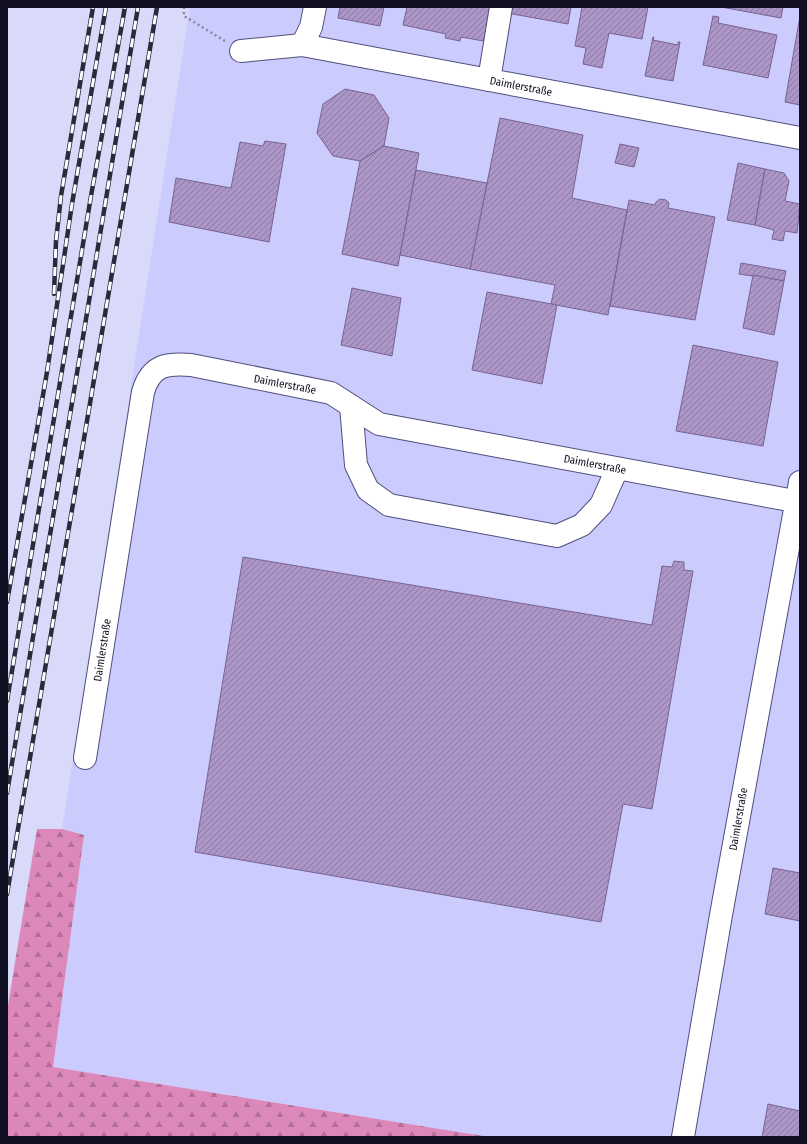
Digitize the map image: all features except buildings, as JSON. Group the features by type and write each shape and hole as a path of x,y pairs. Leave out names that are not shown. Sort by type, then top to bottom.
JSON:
{"street":[{"path":"302,46 311,27 315,7"},
{"path":"489,80 501,7"},
{"name":"Daimlerstraße","path":"241,51 302,46 800,138"},
{"name":"Daimlerstraße","path":"85,758 143,392 149,377 164,365 191,365 331,393 379,424 617,469 799,495 721,915 683,1137"},
{"path":"351,406 356,465 368,490 389,505 557,536 582,525 601,505 617,469"}],"path":[{"path":"184,7 184,16 241,51"}],"shaded area":[{"path":"190,7 800,7 800,1137 490,1137 53,1067 84,835 62,829"}],"green space":[{"path":"37,829 62,829 84,835 53,1067 490,1137 7,1137 7,1011"}],"railway":[{"path":"54,294 56,241 61,196 93,7"},
{"path":"7,602 47,372 72,204 106,7"},
{"path":"7,701 91,196 125,7"},
{"path":"7,793 138,7"},
{"path":"7,894 157,7"}]}
